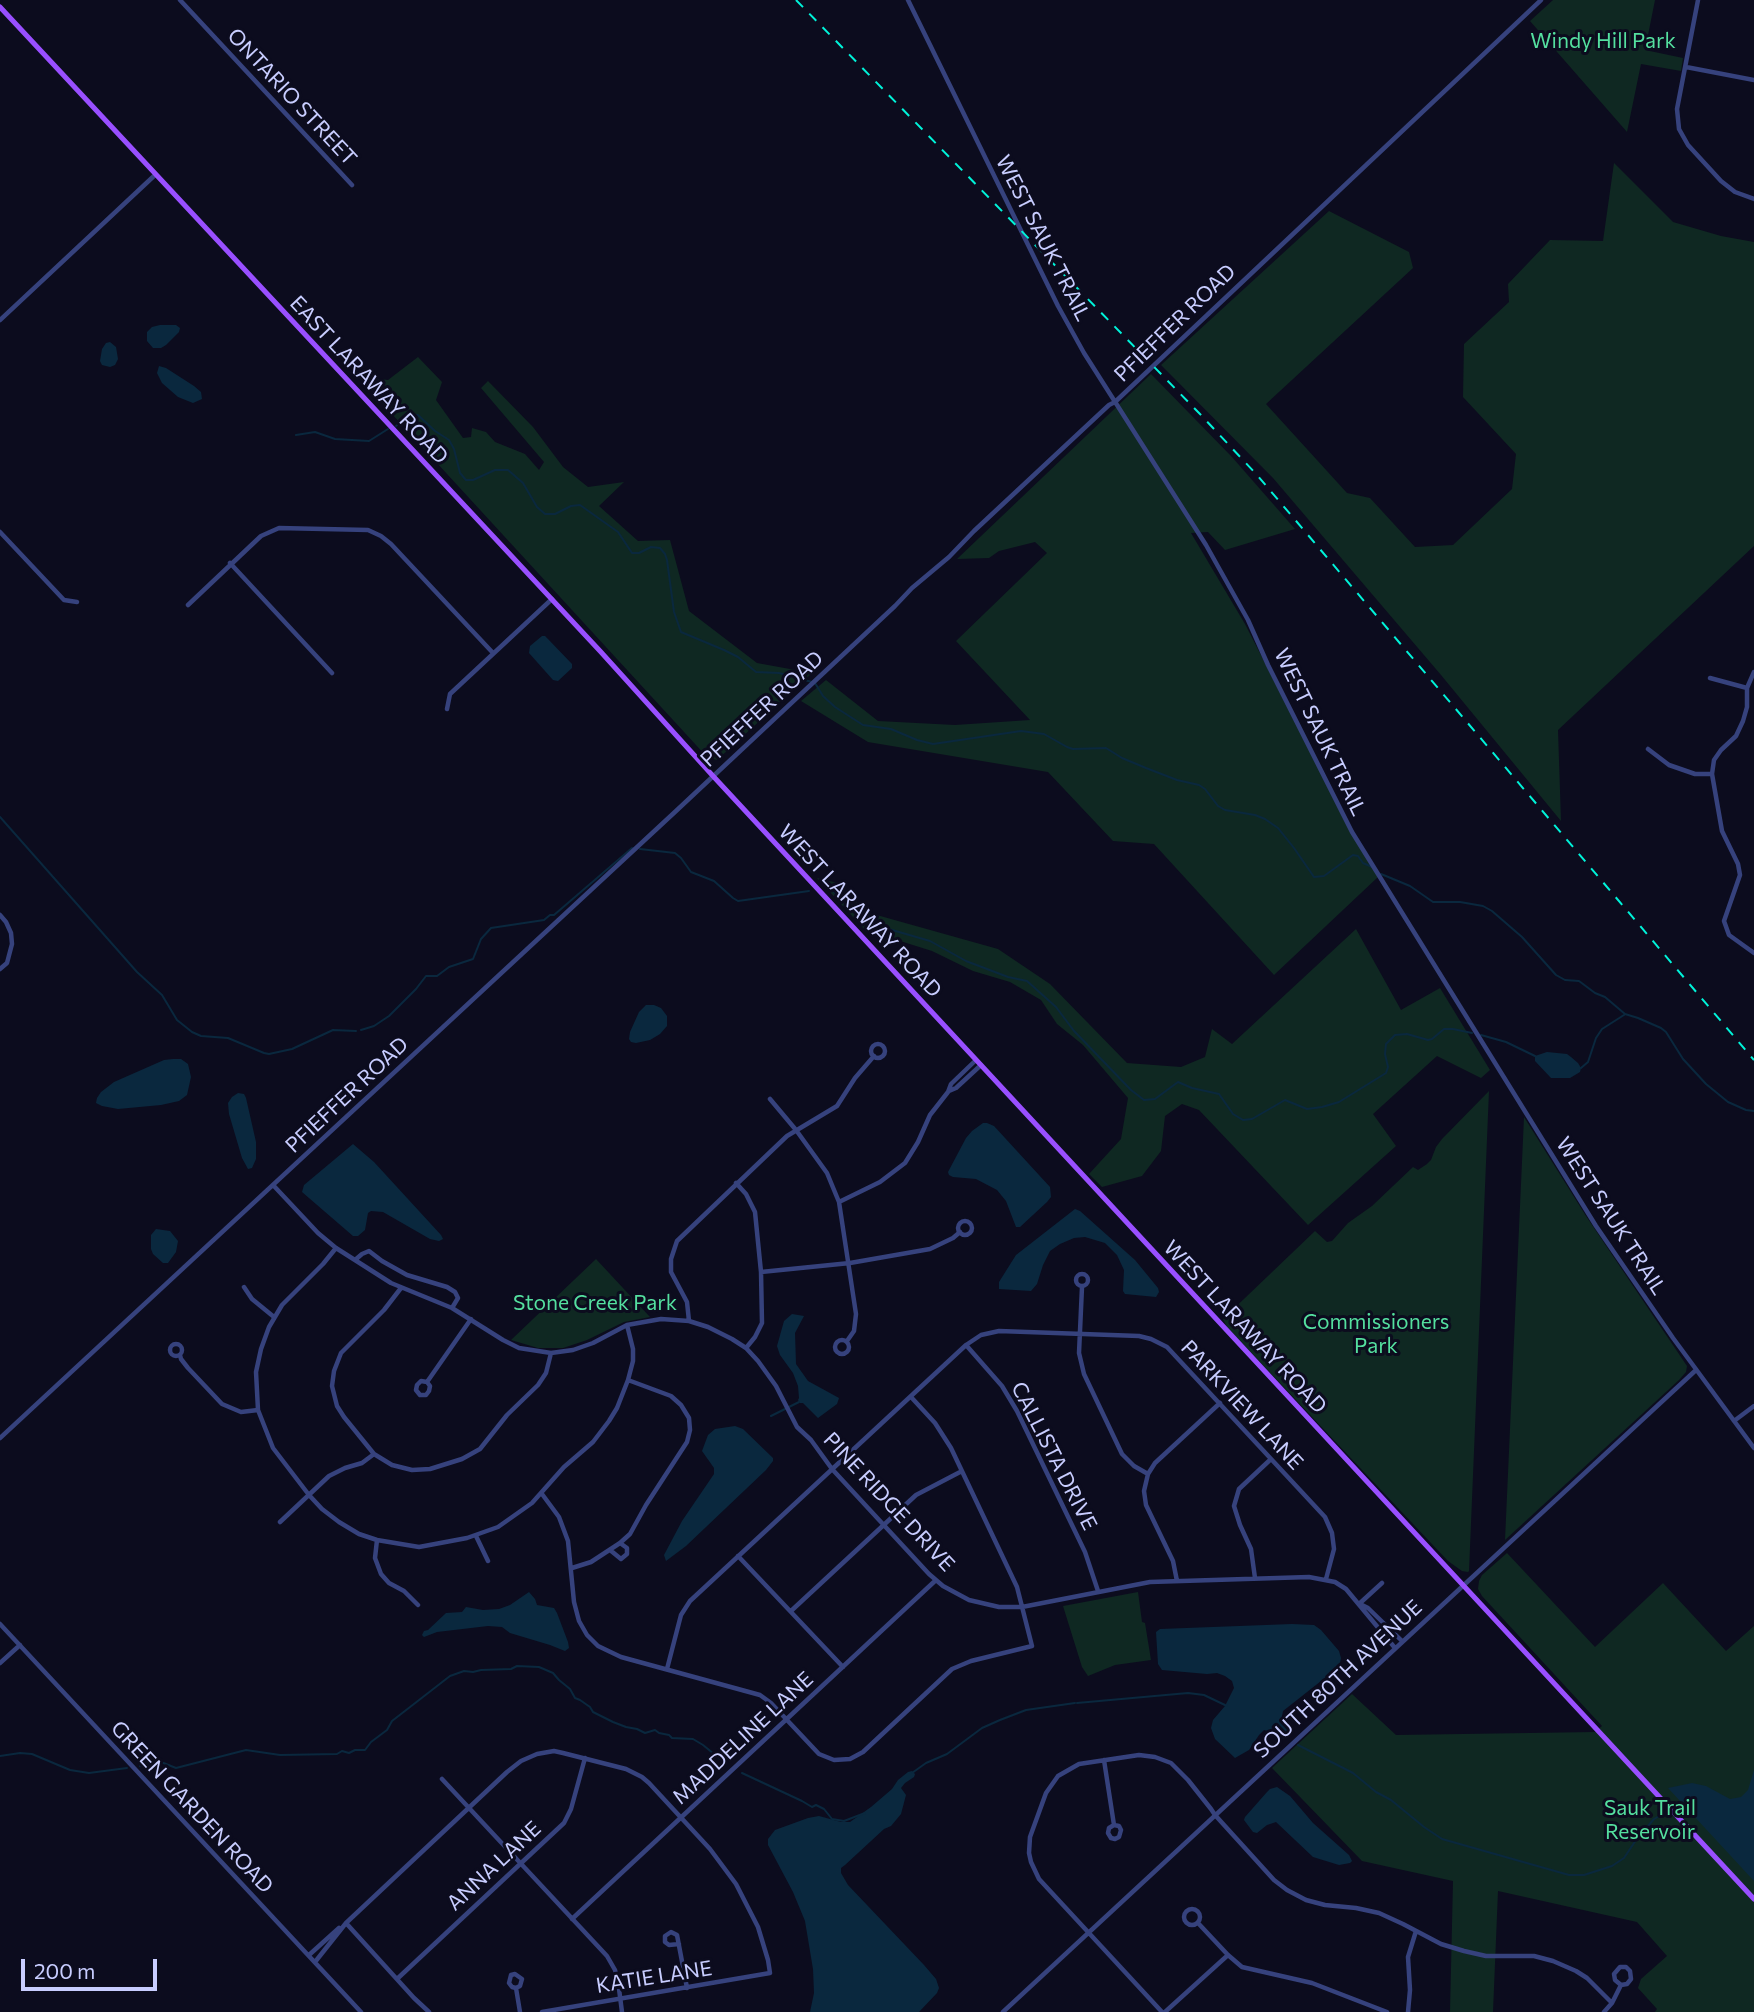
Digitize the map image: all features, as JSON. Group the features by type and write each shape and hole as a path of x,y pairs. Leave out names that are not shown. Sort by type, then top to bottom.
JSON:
{"main road":[{"name":"EAST LARAWAY ROAD","path":"0,6 552,599 713,776"},
{"name":"WEST LARAWAY ROAD","path":"713,776 1754,1899"}],"street":[{"name":"ONTARIO STREET","path":"180,0 352,185"},
{"name":"WEST SAUK TRAIL","path":"908,0 1035,261 1084,353 1206,545 1248,620 1268,666 1352,832 1596,1226 1754,1448"},
{"name":"PFIEFFER ROAD","path":"0,1438 912,588 949,557 1541,0"},
{"path":"1698,0 1677,116 1679,129 1685,141 1727,187 1754,199"},
{"path":"1686,67 1754,80"},
{"path":"0,320 155,175"},
{"path":"188,605 261,536 279,528 369,530 391,544 493,653"},
{"path":"0,531 64,600 77,602"},
{"path":"230,564 332,673"},
{"path":"447,709 450,694 552,599"},
{"path":"1754,672 1747,688 1747,707 1743,721 1736,736 1720,750 1714,760 1712,774 1722,831 1738,864 1740,875 1724,921 1729,935 1754,953"},
{"path":"1710,678 1747,688"},
{"path":"1648,749 1669,765 1695,774 1712,774"},
{"path":"0,915 11,933 12,944 7,963 0,969"},
{"path":"689,1321 687,1302 671,1272 674,1246 680,1236 796,1130 837,1106 874,1056"},
{"path":"839,1202 880,1182 905,1163 930,1115 951,1084 976,1060"},
{"path":"948,1092 981,1066"},
{"path":"769,1099 796,1130 827,1173 839,1202 856,1320 854,1331 847,1341"},
{"path":"736,1183 746,1194 755,1212 761,1272 762,1323 746,1348"},
{"name":"PINE RIDGE DRIVE","path":"274,1185 318,1233 336,1248 401,1288 452,1308 510,1344 551,1353 583,1347 628,1325 661,1319 689,1321 732,1339 746,1348 758,1361 797,1427 883,1525 936,1580 977,1602 999,1607 1022,1606 1150,1582 1309,1577 1326,1579"},
{"path":"761,1272 849,1263 930,1249 960,1232"},
{"path":"336,1248 274,1317 265,1336 258,1364 258,1410 273,1448 309,1495 345,1526 377,1540 419,1547 476,1536 498,1527 542,1494 610,1421 628,1380 634,1355 628,1325"},
{"path":"355,1260 369,1251 407,1275 447,1287 455,1292 457,1298 452,1308"},
{"path":"244,1287 252,1299 274,1317"},
{"path":"1082,1287 1079,1353 1084,1374 1120,1450 1134,1466 1148,1474"},
{"path":"401,1288 384,1310 345,1348 332,1378 337,1406 344,1418 374,1454 392,1465 412,1470 430,1469 462,1459 480,1449 507,1415 538,1385 546,1373 551,1353"},
{"path":"427,1382 471,1319"},
{"name":"PARKVIEW LANE","path":"667,1669 683,1611 691,1601 966,1345 981,1335 999,1331 1139,1336 1157,1341 1172,1351 1321,1512 1330,1528 1334,1549 1326,1579"},
{"name":"CALLISTA DRIVE","path":"966,1345 1002,1386 1017,1411 1085,1552 1098,1591"},
{"path":"180,1355 188,1368 222,1404 237,1411 258,1410"},
{"name":"SOUTH 80TH AVENUE","path":"1003,2012 1696,1370"},
{"path":"572,1568 591,1562 630,1534 687,1442 689,1418 681,1405 671,1396 628,1380"},
{"path":"542,1494 559,1517 568,1541 576,1611 590,1638 602,1649 616,1656 760,1695 826,1758 842,1760 856,1756 952,1670 971,1661 1032,1646 1017,1587 962,1471 941,1431 911,1397"},
{"path":"1177,1581 1173,1561 1146,1505 1144,1491 1148,1474 1155,1462 1220,1403"},
{"path":"1734,1421 1754,1406"},
{"path":"280,1522 329,1476 362,1463 374,1454"},
{"path":"1255,1578 1251,1549 1234,1506 1239,1489 1272,1459"},
{"path":"791,1611 920,1492 962,1471"},
{"path":"476,1536 488,1561"},
{"path":"377,1540 375,1558 381,1574 418,1605"},
{"path":"610,1549 621,1559 627,1554 627,1548 620,1543"},
{"path":"738,1556 843,1667"},
{"path":"1326,1579 1346,1589 1395,1647"},
{"name":"MADDELINE LANE","path":"572,1919 936,1580"},
{"path":"1359,1604 1382,1583"},
{"path":"1359,1604 1368,1608 1402,1641"},
{"name":"GREEN GARDEN ROAD","path":"0,1623 361,2012"},
{"path":"0,1664 20,1645"},
{"path":"309,1955 507,1772 529,1757 554,1751 626,1769 642,1777 681,1818"},
{"path":"1228,1955 1163,2012 1040,1879 1031,1862 1029,1846 1032,1828 1046,1793 1056,1778 1072,1766 1139,1755 1171,1763 1275,1880 1299,1897 1317,1903 1349,1906 1379,1913 1441,1944 1464,1951 1486,1956 1534,1956 1553,1961 1576,1971 1612,2003"},
{"name":"ANNA LANE","path":"397,1979 566,1820 585,1758"},
{"path":"1104,1760 1114,1825"},
{"path":"442,1779 607,1956 618,1981 622,2012"},
{"name":"KATIE LANE","path":"542,2012 771,1973 758,1927 741,1892 715,1856 681,1818"},
{"path":"315,1962 346,1923"},
{"path":"346,1923 429,2012"},
{"path":"1198,1923 1238,1965 1312,1983 1387,2012"},
{"path":"1408,2012 1408,1957 1416,1931"},
{"path":"679,1944 687,1988"},
{"path":"1626,1967 1630,1971 1631,1979 1621,1984 1615,1980 1614,1974 1618,1969 1626,1967"},
{"path":"1604,2012 1612,2003 1621,1984"},
{"path":"516,1988 520,2012"}],"green space":[{"name":"Windy Hill Park","path":"1553,0 1655,0 1645,50 1683,58 1681,71 1641,64 1627,132 1530,21"},
{"path":"1614,163 1673,222 1754,242 1754,546 1558,730 1561,821 1273,478 1161,365 1329,211 1409,252 1413,268 1266,404 1347,493 1370,498 1415,547 1453,545 1512,489 1516,454 1463,397 1464,344 1509,302 1508,284 1550,240 1603,241"},
{"path":"418,357 442,382 436,400 463,438 471,437 472,428 486,432 495,442 525,454 539,470 544,462 481,388 488,381 533,427 563,467 588,487 624,482 599,506 638,541 670,540 689,611 757,663 812,673 717,760 707,757 357,376 388,380"},
{"path":"1151,374 1232,457 1295,529 1225,550 1208,532 1191,533 1245,624 1350,829 1378,877 1274,975 1154,844 1113,841 1048,772 868,742 801,701 826,680 878,721 955,725 1030,720 956,641 1047,553 1035,542 999,551 989,558 957,559"},
{"path":"817,878 838,883 866,912 998,949 1050,984 1127,1063 1181,1067 1205,1057 1212,1029 1232,1044 1356,929 1401,1010 1440,988 1490,1070 1481,1078 1437,1056 1373,1114 1396,1146 1308,1225 1199,1110 1182,1104 1165,1116 1161,1151 1142,1176 1102,1187 1089,1174 1121,1139 1128,1098 1083,1045 1057,1024 1041,1000 1010,982 973,971 932,951 865,930"},
{"name":"Commissioners Park","path":"1489,1091 1468,1572 1448,1561 1227,1327 1223,1319 1315,1231 1327,1242 1332,1241 1348,1223 1372,1206 1413,1167 1418,1170 1427,1164 1442,1139"},
{"path":"1524,1117 1586,1216 1687,1366 1686,1372 1679,1380 1505,1540"},
{"name":"Stone Creek Park","path":"596,1259 650,1317 624,1322 563,1348 538,1348 511,1340"},
{"name":"Sauk Trail Reservoir","path":"1507,1553 1595,1647 1663,1583 1726,1651 1754,1626 1754,2012 1655,2012 1657,2009 1638,1988 1641,1979 1667,1956 1637,1922 1498,1891 1493,2012 1450,2012 1453,1881 1362,1861 1272,1768 1352,1694 1396,1735 1595,1732 1602,1726 1478,1589 1482,1575"},
{"path":"1138,1592 1151,1660 1115,1665 1088,1676 1082,1667 1063,1606"}],"water":[{"path":"160,325 176,325 180,328 166,345 153,348 147,341 147,332"},
{"path":"110,342 116,347 118,359 115,365 110,367 102,365 100,361 102,349"},
{"path":"159,366 194,386 201,392 202,399 193,403 178,397 162,383 157,373"},
{"path":"542,636 572,664 572,668 558,681 553,680 529,653 530,646"},
{"path":"646,1005 661,1008 667,1016 667,1026 650,1040 631,1042 630,1032 639,1012"},
{"path":"1547,1052 1567,1054 1578,1063 1580,1072 1570,1078 1551,1078 1535,1061 1535,1056"},
{"path":"181,1059 188,1064 191,1077 187,1095 179,1101 118,1109 96,1103 101,1092 114,1082 164,1060"},
{"path":"238,1093 244,1094 246,1098 256,1142 256,1159 252,1168 248,1169 229,1114 228,1103"},
{"path":"983,1123 994,1126 1050,1187 1051,1197 1020,1227 1016,1227 1006,1201 997,1190 976,1179 949,1175 948,1172 966,1138"},
{"path":"353,1144 374,1162 443,1239 430,1239 383,1212 371,1211 368,1213 365,1230 358,1236 353,1236 302,1192 304,1185"},
{"path":"1075,1209 1135,1260 1158,1288 1156,1297 1125,1294 1124,1270 1117,1255 1105,1243 1085,1237 1074,1238 1050,1251 1037,1284 1031,1291 999,1289 999,1282 1016,1255"},
{"path":"156,1229 170,1231 178,1241 176,1252 168,1263 163,1263 151,1249 151,1235"},
{"path":"792,1314 804,1316 795,1333 796,1364 808,1381 839,1398 837,1404 818,1418 798,1400 798,1386 793,1373 777,1346 784,1321"},
{"path":"735,1426 743,1429 773,1461 686,1546 666,1561 664,1555 682,1521 714,1474 714,1468 702,1451 708,1435 715,1429"},
{"path":"529,1592 537,1605 554,1608 568,1642 569,1648 565,1651 510,1633 502,1627 488,1626 437,1632 424,1637 422,1635 446,1613 462,1612 466,1607 499,1609"},
{"path":"1314,1625 1321,1630 1339,1651 1340,1663 1335,1670 1283,1711 1282,1716 1289,1725 1289,1734 1284,1739 1278,1739 1271,1732 1264,1730 1249,1750 1235,1758 1215,1739 1211,1728 1213,1720 1225,1706 1234,1688 1232,1681 1217,1673 1162,1670 1158,1664 1156,1632 1160,1629"},
{"name":"Sauk Trail Reservoir","path":"1754,1770 1754,1881 1668,1788 1692,1783 1706,1786 1730,1799 1741,1797 1748,1790"},
{"path":"912,1771 914,1777 901,1788 906,1795 901,1814 891,1826 884,1829 841,1868 841,1873 848,1885 936,1979 939,1988 937,1993 919,2012 810,2012 814,1993 813,1969 805,1921 768,1845 768,1839 775,1830 808,1818 819,1816 850,1822"},
{"path":"1277,1787 1290,1796 1313,1823 1349,1855 1352,1861 1350,1863 1339,1865 1313,1857 1276,1822 1257,1833 1253,1832 1244,1820 1245,1817 1270,1789"}],"waterway":[{"path":"396,426 410,415 418,415 449,440 460,473 466,480 473,480 495,470 508,470 523,483 537,507 545,514 555,514 571,506 580,505 618,532 632,553 639,553 651,547 660,548 667,560 674,612 681,632 738,657 756,672 779,673 812,682"},
{"path":"296,435 315,432 335,439 369,441 388,429"},
{"path":"815,683 823,696 835,707 863,725 891,729 933,744 1021,731 1044,734 1073,749 1106,748 1146,768 1199,785 1225,810 1265,819 1278,828 1314,877 1324,876 1353,855 1372,867"},
{"path":"0,817 137,972 162,995 177,1020 192,1032 201,1036 228,1038 269,1054 292,1049 333,1030 356,1031"},
{"path":"361,1030 374,1026 389,1016 426,976 437,976 449,967 473,959 481,939 491,928 544,920 554,915 632,848"},
{"path":"640,849 675,853 691,872 714,881 738,901 809,891"},
{"path":"1381,874 1410,886 1433,902 1460,902 1483,906 1492,911 1522,937 1556,975 1565,980 1579,981 1605,997 1625,1014 1661,1028 1683,1059 1706,1084 1728,1102 1754,1111"},
{"path":"829,890 868,923 930,941 966,961 1008,977 1027,981 1056,1007 1074,1031 1144,1100 1155,1099 1178,1082 1219,1094 1233,1114 1243,1120 1252,1119 1285,1100 1307,1109 1322,1107 1339,1102 1386,1073 1386,1044 1395,1035 1407,1034 1428,1040 1444,1029 1472,1033"},
{"path":"1581,1068 1588,1062 1602,1029 1624,1015"},
{"path":"1481,1035 1506,1042 1535,1056"},
{"path":"771,1416 799,1402"},
{"path":"140,1766 161,1762 176,1768 246,1750 280,1755 337,1754 342,1751 349,1753 365,1750 387,1730 392,1721 450,1676 464,1671 511,1669 517,1666 539,1667 553,1673 570,1689 575,1698 590,1707 593,1712 613,1722 645,1733 655,1730 672,1738 693,1739 725,1763"},
{"path":"1077,1703 1188,1693 1204,1695 1227,1706"},
{"path":"912,1773 926,1763 947,1754 982,1728 1000,1720 1026,1710 1075,1703"},
{"path":"1298,1745 1353,1773 1442,1839 1569,1875 1584,1875 1612,1866 1624,1858 1654,1819 1668,1811"},
{"path":"0,1756 32,1754 70,1770 89,1773 127,1768"},
{"path":"742,1773 812,1807 816,1805 824,1809 832,1819 844,1821 865,1813"},
{"path":"1675,1811 1691,1812"}],"railway":[{"path":"796,0 1257,475 1754,1060"}]}
